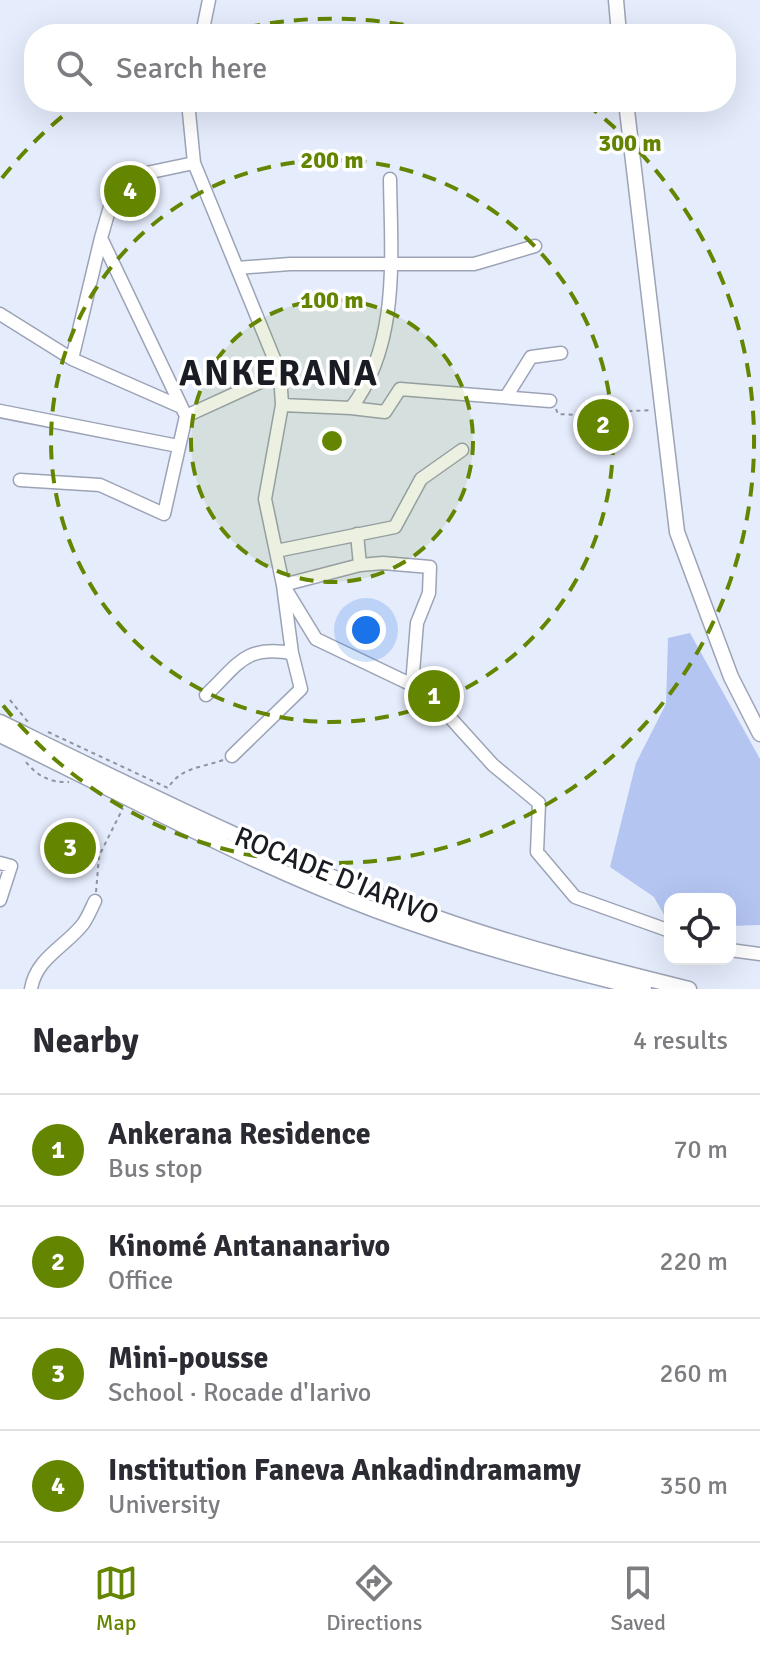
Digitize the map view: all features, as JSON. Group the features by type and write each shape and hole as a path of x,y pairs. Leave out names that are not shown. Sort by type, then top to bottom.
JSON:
{"main road":[{"path":"616,0 618,24"},
{"path":"627,112 660,410 677,532 731,677 760,734"},
{"name":"ROCADE D'IARIVO","path":"0,722 259,845 374,894 508,941 689,989"},
{"name":"ROCADE D'IARIVO","path":"0,735 289,874 373,909 517,958 644,989"}],"street":[{"path":"204,24 209,0"},
{"path":"189,112 194,163 280,373 282,405 265,499 301,689 232,756"},
{"path":"72,359 118,179 194,163"},
{"path":"351,408 379,362 392,265 390,179"},
{"path":"20,480 100,485 164,514 183,411 101,238"},
{"path":"237,268 290,264 474,264 535,246"},
{"path":"0,314 72,359 183,411 280,373"},
{"path":"506,397 531,357 561,353"},
{"path":"282,405 385,412 400,389 550,401"},
{"path":"0,411 178,446"},
{"path":"276,551 395,527 421,479 462,450"},
{"path":"357,534 360,565"},
{"path":"283,585 360,565 383,563 430,567 429,593 417,623 412,685"},
{"path":"283,585 316,639 427,692 493,765 539,803 537,852 575,897 664,929"},
{"path":"206,695 244,659 264,648 292,653"},
{"path":"0,863 11,866 0,900"},
{"path":"31,989 33,975 53,950 85,922 95,901"},
{"path":"736,951 760,954"}],"path":[{"path":"550,401 558,414 616,417 617,412 660,410"},
{"path":"10,700 28,722"},
{"path":"42,729 168,788 175,776 187,769 232,756"},
{"path":"25,761 34,772 56,783 76,781"},
{"path":"95,901 99,856 124,805"}],"shaded area":[{"path":"690,633 760,759 760,925 736,926 736,893 664,893 664,915 654,897 610,867 636,763 666,704 668,638"}],"place":[{"name":"Institution Faneva Ankadindramamy","path":"130,191"},
{"name":"Kinomé Antananarivo","path":"603,425"},
{"name":"Ankerana Residence","path":"434,696"},
{"name":"Mini-pousse","path":"70,848"}],"district":[{"name":"ANKERANA","path":"279,372"}]}
